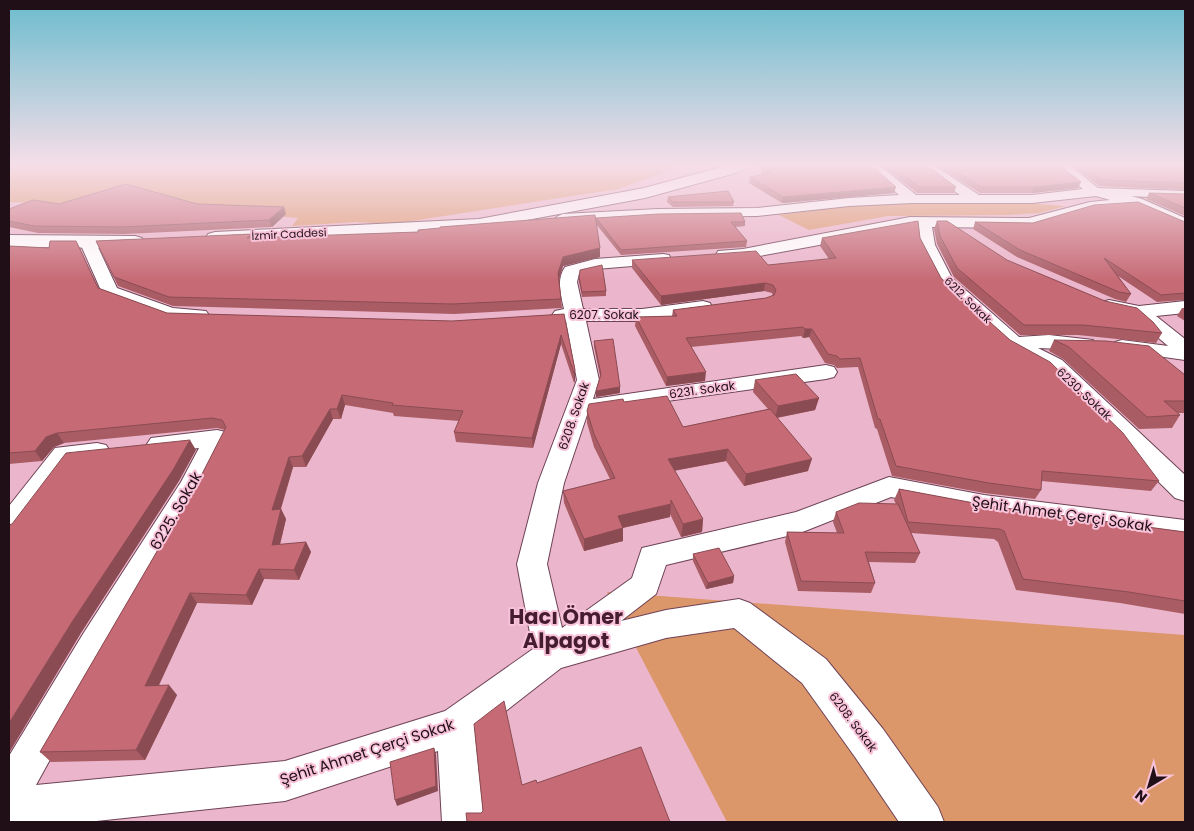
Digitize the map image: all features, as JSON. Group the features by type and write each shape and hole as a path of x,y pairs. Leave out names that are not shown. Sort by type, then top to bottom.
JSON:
{"street":[{"name":"İzmir Caddesi","path":"479,224 566,203"},
{"name":"İzmir Caddesi","path":"194,239 479,224 593,203"},
{"path":"479,224 658,213 757,212 842,203"},
{"name":"6208. Sokak","path":"923,822 869,743 814,671 739,613 666,624 551,655 532,564 551,484 588,380 568,282 572,271 595,264 743,254 910,222 1030,223 1090,206 1128,203"},
{"path":"1139,203 1185,224"},
{"name":"6212. Sokak","path":"924,222 926,245 945,281 1014,343"},
{"path":"948,222 972,238"},
{"path":"9,241 88,243 155,241"},
{"path":"88,243 109,291 171,314 219,315"},
{"path":"1091,298 1108,306 1139,312 1185,307"},
{"name":"6207. Sokak","path":"548,316 576,314 642,316 717,305"},
{"path":"1139,312 1185,349"},
{"path":"1014,343 1049,341 1185,354"},
{"name":"6230. Sokak","path":"1014,343 1054,365 1185,491"},
{"name":"6231. Sokak","path":"578,408 826,372"},
{"name":"6225. Sokak","path":"9,526 64,454 217,438 192,486 95,645 9,793"},
{"name":"Şehit Ahmet Çerçi Sokak","path":"9,807 66,804 285,781 455,727 645,585 653,556 800,522 890,487 984,505 1185,531"},
{"path":"455,727 463,822"}],"shaded area":[{"path":"30,203 529,203 393,224 356,222 292,226 298,218 170,208"},
{"path":"1015,203 1066,206 1039,213 1007,215 888,216 809,230 779,215 862,204"},
{"path":"607,592 1185,635 1185,822 727,822"}],"building":[{"path":"26,203 193,203 284,207 269,220 122,227 34,226 9,221 9,209"},
{"path":"1140,203 1185,222 1185,293 1161,295 1104,258 1131,294 1119,292 1020,250 975,222 1033,223 1094,205"},
{"path":"1172,203 1185,203 1185,208"},
{"path":"741,213 745,222 731,222 747,241 621,250 596,218 658,214"},
{"path":"595,215 600,248 563,257 558,273 561,299 452,304 169,297 114,277 96,241 252,234 247,238 418,232 418,230 440,227"},
{"path":"918,221 920,238 941,278 1010,340 1050,362 1123,433 1159,481 1042,471 1041,490 989,483 896,466 880,419 878,419 860,358 840,359 837,356 828,354 812,329 805,329 803,327 686,338 706,372 667,377 636,317 677,316 673,310 766,298 774,295 776,290 773,285 765,283 661,296 632,260 756,251 768,265 836,258 822,238"},
{"path":"937,221 947,221 1007,260 1105,301 1137,308 1162,333 1083,325 1024,325 957,268 940,236"},
{"path":"50,241 76,241 98,288 167,313 452,321 564,314 575,370 574,373 561,335 532,438 454,432 463,411 392,405 393,403 342,395 337,409 330,409 302,456 289,457 272,510 281,509 272,545 306,542 294,570 259,569 246,595 190,593 145,686 169,685 136,750 40,752 201,476 226,427 222,420 212,418 57,433 46,437 35,451 9,453 9,246 49,248"},
{"path":"602,265 606,291 582,292 579,277 580,270"},
{"path":"613,339 620,387 596,391 601,374 594,341"},
{"path":"1054,340 1106,341 1149,346 1185,375 1185,401 1164,401 1180,415 1147,417 1069,347"},
{"path":"796,374 819,398 778,406 755,380"},
{"path":"667,396 683,427 770,409 812,459 746,474 728,449 668,459 703,519 683,524 671,500 671,504 618,516 623,528 584,539 563,491 615,478 594,434 587,411 589,404 623,399 624,402"},
{"path":"190,440 173,470 72,622 9,723 9,525 12,524 66,453"},
{"path":"899,489 990,506 1185,532 1185,601 1023,579 1004,531 1000,529 908,522"},
{"path":"859,503 898,504 920,553 865,552 875,583 801,581 787,532 844,533 836,512"},
{"path":"719,548 734,576 708,583 693,554"},
{"path":"504,701 522,785 536,780 537,783 641,747 670,822 467,822 466,813 481,813 483,811 474,724"},
{"path":"434,748 436,786 395,800 390,762"}],"district":[{"name":"Hacı Ömer Alpagot","path":"566,629"}]}
